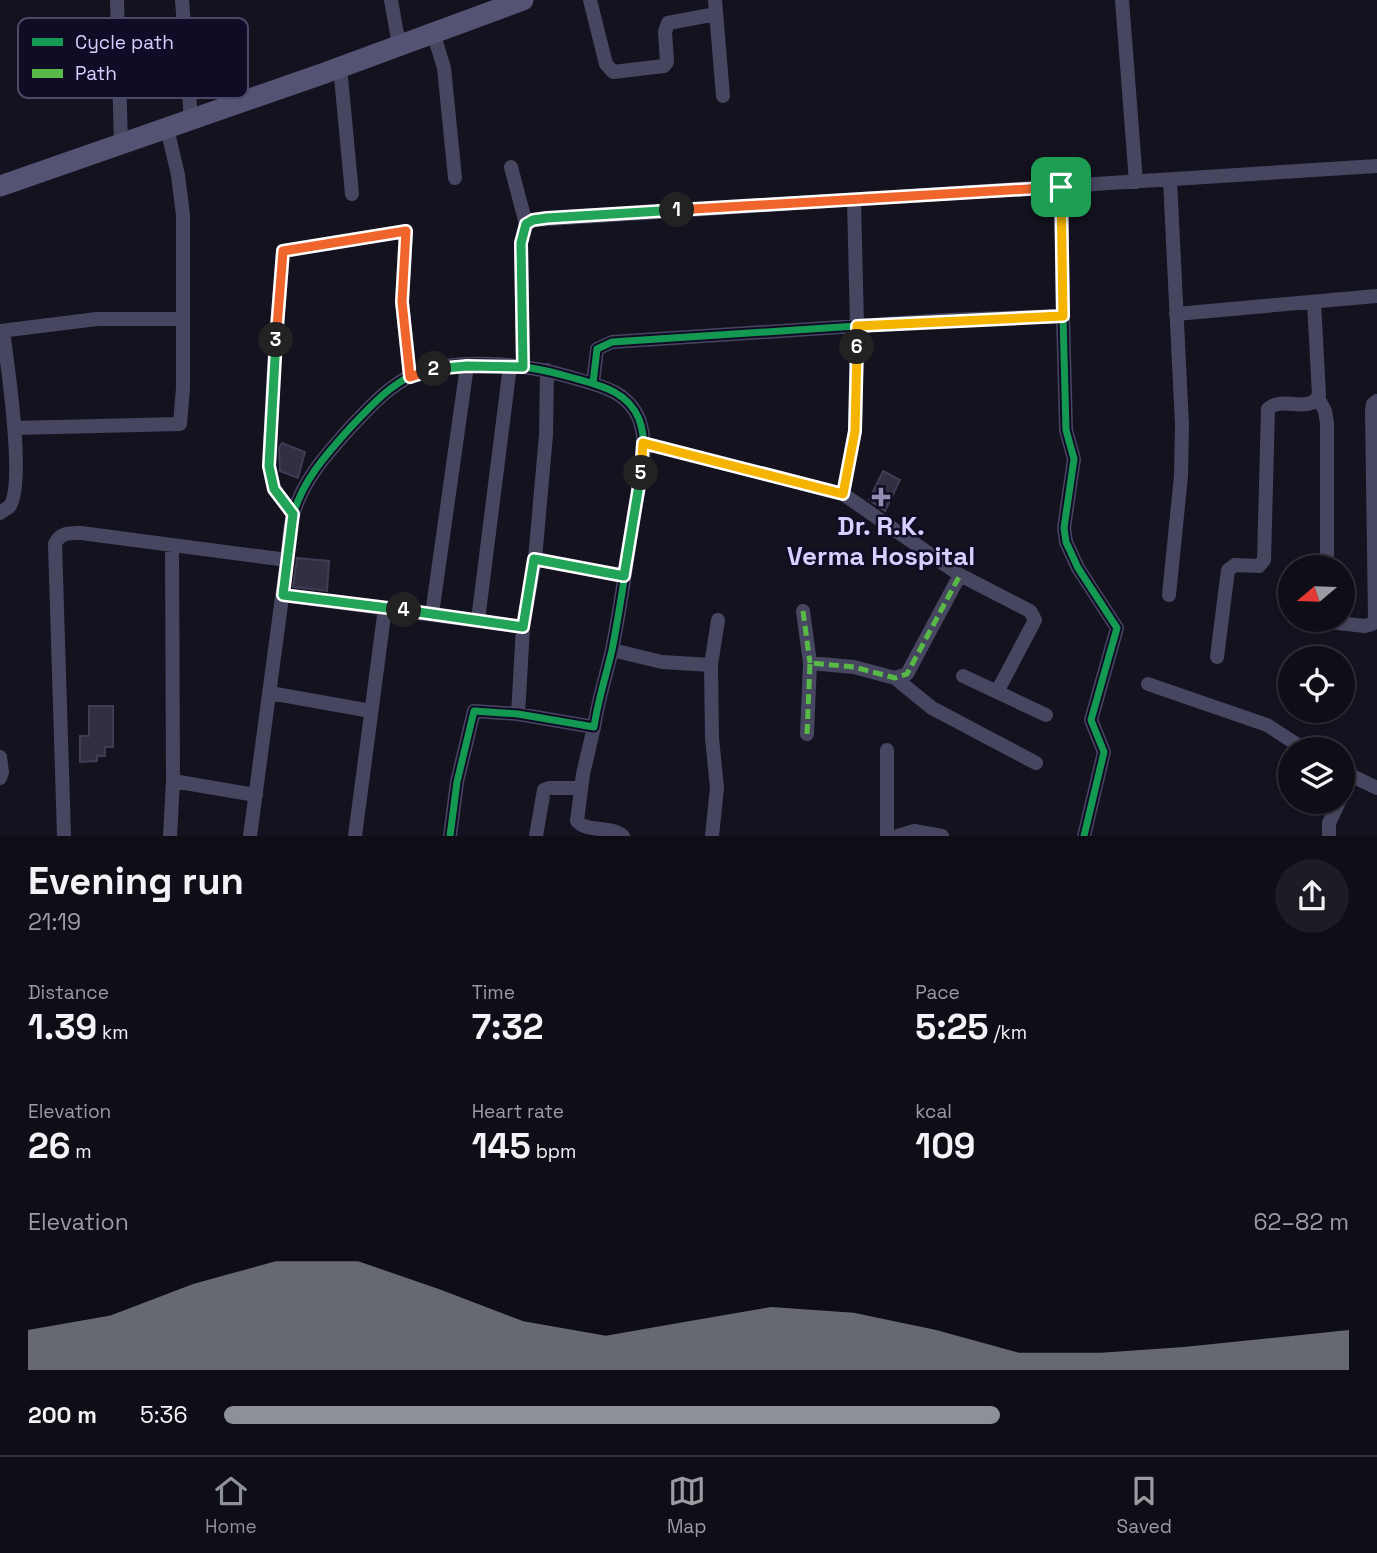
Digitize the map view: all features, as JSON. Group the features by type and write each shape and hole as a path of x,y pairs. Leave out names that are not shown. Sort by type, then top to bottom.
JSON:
{"street":[{"path":"117,0 118,18"},
{"path":"182,0 183,18"},
{"path":"391,0 399,45"},
{"path":"0,186 523,0"},
{"path":"590,0 606,64 613,72 664,66 667,62 665,32 668,23 716,7 723,96"},
{"path":"1122,0 1136,182"},
{"path":"433,32 444,68 456,178"},
{"path":"340,67 352,194"},
{"path":"120,98 121,144"},
{"path":"189,98 191,120"},
{"path":"14,428 180,425 183,388 181,196 167,128"},
{"path":"526,224 547,218 1377,166"},
{"path":"478,620 516,366 521,243 526,224 511,167"},
{"path":"1169,595 1180,488 1182,425 1170,180"},
{"path":"1061,187 1066,430 1074,459 1064,528 1066,542 1078,568 1117,628 1090,720 1104,752 1084,835"},
{"path":"843,494 855,431 857,326 854,200"},
{"path":"293,514 274,489 269,466 283,251 406,231 402,302 410,377"},
{"path":"1176,314 1377,296"},
{"path":"1314,302 1318,398 1325,411 1327,423 1328,555"},
{"path":"593,383 597,349 606,344 857,326 1063,316"},
{"path":"0,513 10,506 15,493 14,428 2,331 97,319 183,319"},
{"path":"432,614 467,366"},
{"path":"250,835 293,514 306,482 367,409 410,377 431,370 467,366 516,366 547,370 593,383 624,396 640,421 643,455 612,649 598,699 581,788 578,823 616,831 622,835"},
{"path":"518,714 523,627 534,559 546,435 547,370"},
{"path":"1217,657 1228,570 1235,565 1259,566 1264,560 1268,409 1277,403 1309,404 1318,398"},
{"path":"1355,624 1365,626 1372,624 1375,619 1372,411 1373,404 1377,401"},
{"path":"643,443 843,494 960,575 1030,611 1034,615 1033,624 997,692"},
{"path":"64,835 55,544 58,537 67,533 80,533 288,560"},
{"path":"170,835 173,781 172,545"},
{"path":"534,559 624,576"},
{"path":"894,678 904,676 910,671 960,575"},
{"path":"283,595 523,627"},
{"path":"355,835 385,608"},
{"path":"803,611 810,663 807,734"},
{"path":"712,835 717,788 712,738 711,665 718,620"},
{"path":"612,649 662,662 711,665"},
{"path":"810,663 854,667 894,678 932,708 1036,763"},
{"path":"964,676 1046,715"},
{"path":"1148,684 1267,725 1286,737"},
{"path":"270,692 371,711"},
{"path":"450,835 457,782 474,711 518,714 594,727"},
{"path":"887,750 887,835"},
{"path":"0,757 0,778"},
{"path":"1355,778 1377,788"},
{"path":"173,781 256,795"},
{"path":"536,835 544,790 581,788"},
{"path":"1329,835 1329,823 1333,814"},
{"path":"898,835 914,831 942,835"}],"building":[{"path":"282,443 305,452 298,478 280,471 279,448"},
{"path":"883,471 900,480 885,511 869,500"},
{"path":"297,558 329,561 327,591 293,587"},
{"path":"89,706 113,706 113,747 105,747 105,756 97,756 97,761 80,762 80,736 89,736"}],"marked path":[{"path":"807,734 810,663 854,667 895,678 907,674 960,575"},
{"path":"803,611 810,663"}],"cycle path":[{"path":"593,383 597,349 612,342 947,320 1063,316 1066,430 1074,459 1064,528 1066,542 1078,568 1117,628 1091,720 1104,752 1084,836"},
{"path":"287,560 294,512 317,468 371,406 395,385 413,375 450,365 492,364 533,369 601,386 619,395 634,409 642,430 644,454 612,650 594,727 518,714 474,711 457,782 450,836"}],"place":[{"name":"Dr. R.K. Verma Hospital","path":"881,497"}],"route":[{"path":"1061,187 1063,316 857,326 855,431 843,494 643,443 624,576 534,559 523,627 283,595 293,514 274,489 269,466 283,251 406,231 402,302 410,377 451,367 523,367 521,243 526,224 533,220 1061,187"}]}
